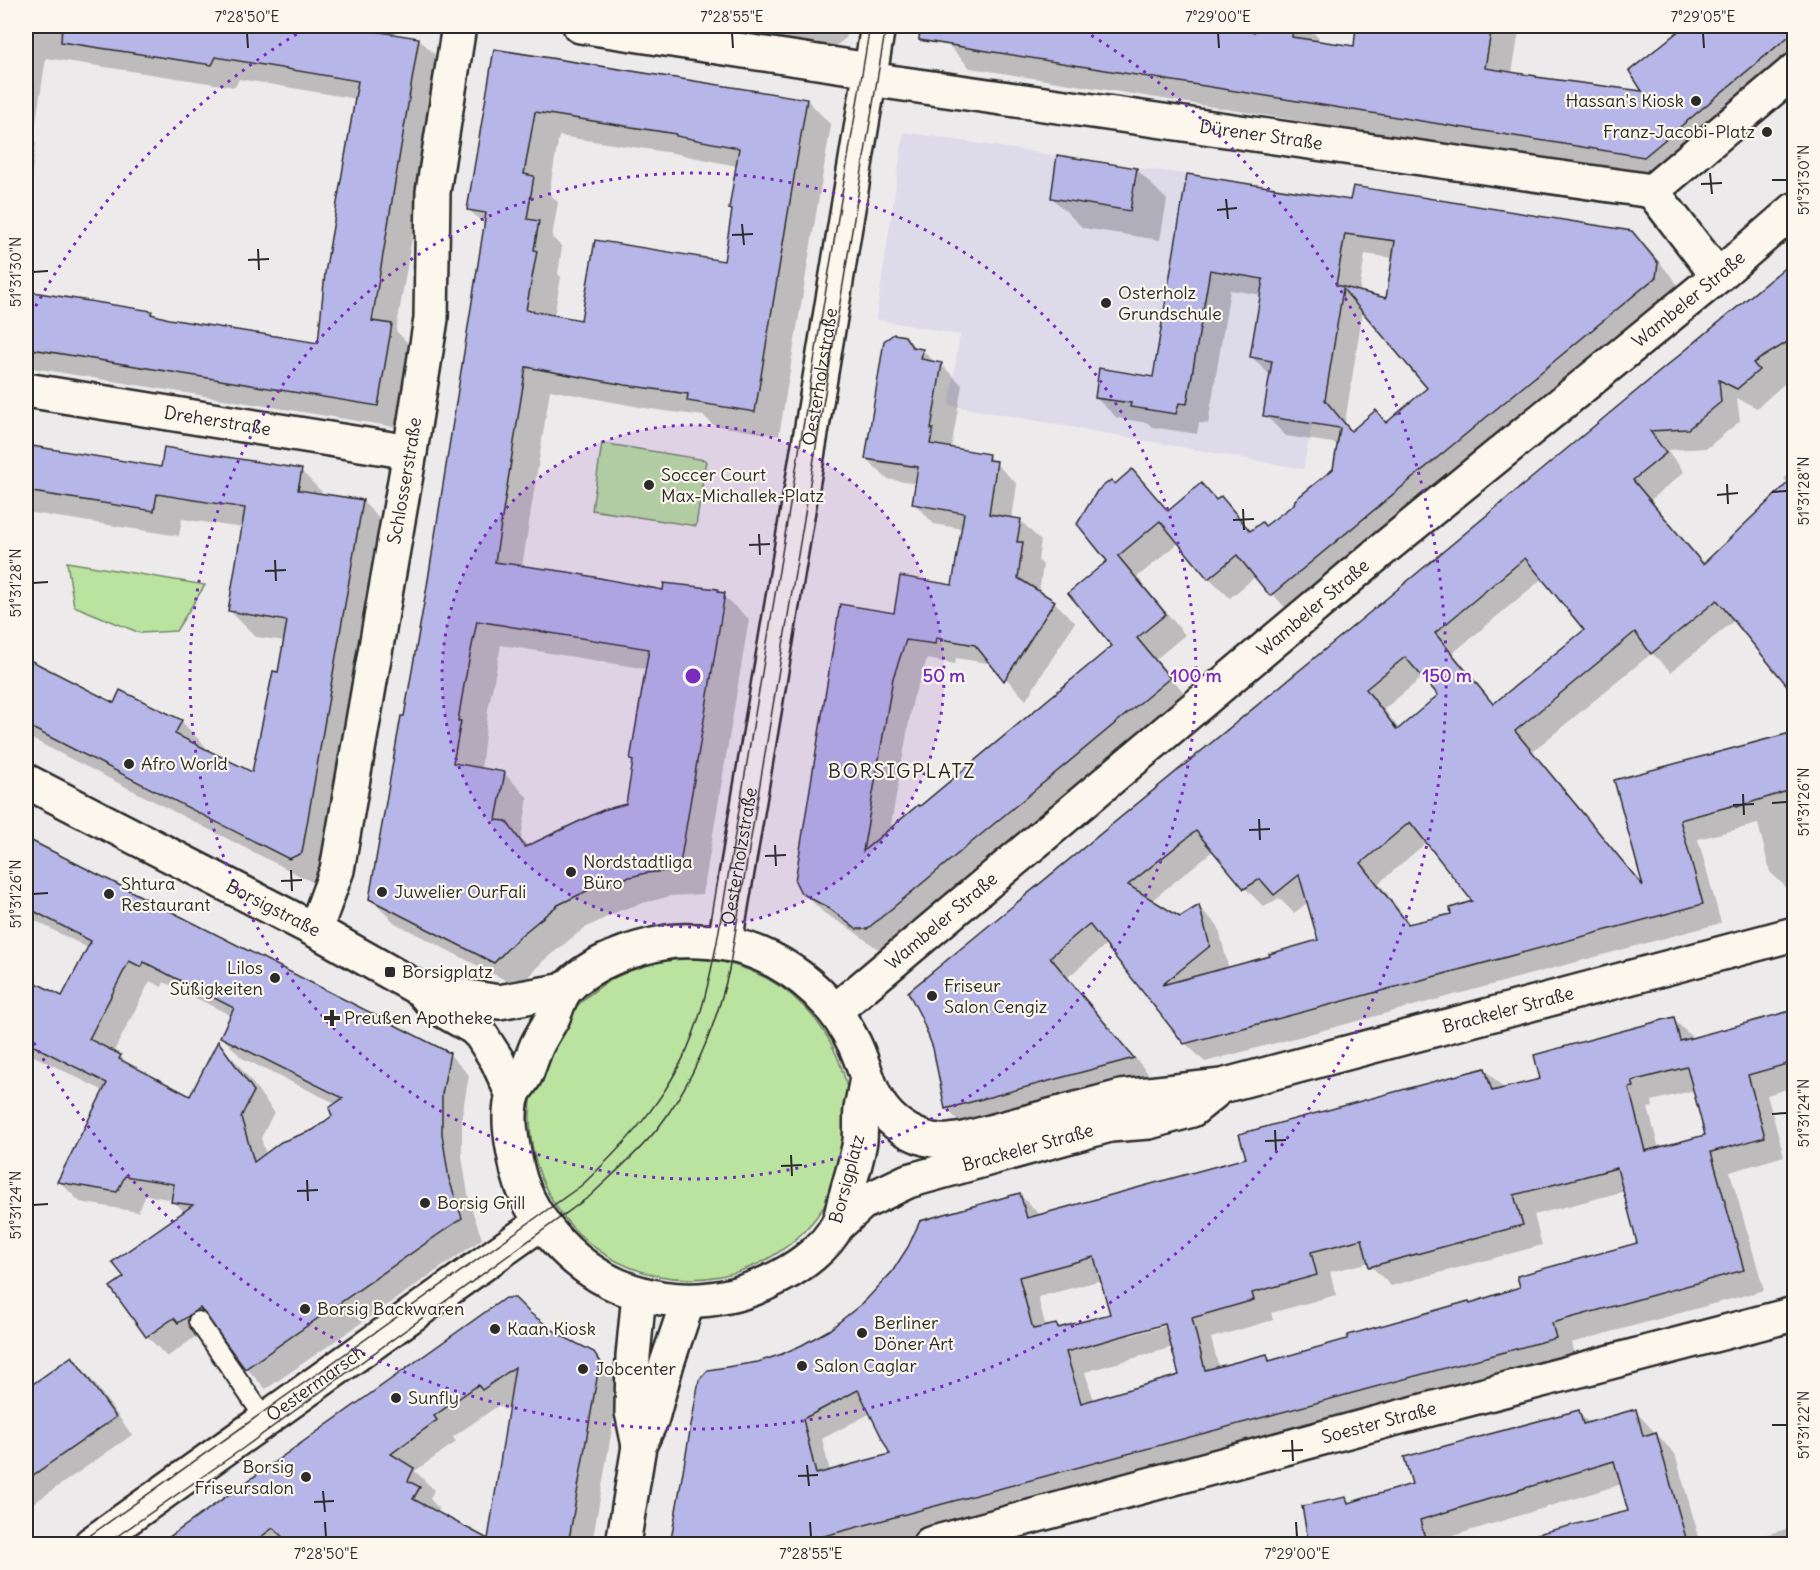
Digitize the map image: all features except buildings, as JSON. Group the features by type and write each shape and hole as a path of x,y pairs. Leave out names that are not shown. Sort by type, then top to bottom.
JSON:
{"street":[{"name":"Schlosserstraße","path":"315,930 337,870 410,452 432,299 433,192 459,26"},
{"name":"Dürener Straße","path":"580,26 870,75 1652,191"},
{"name":"Oesterholzstraße","path":"725,942 878,26"},
{"path":"1718,276 1652,191 1794,71"},
{"name":"Wambeler Straße","path":"836,1010 1382,550 1718,276 1794,210"},
{"name":"Dreherstraße","path":"26,390 410,452"},
{"name":"Borsigstraße","path":"26,782 315,930 421,990 435,1006 474,1028 481,1035 497,1060 513,1095"},
{"name":"Brackeler Straße","path":"867,1078 879,1103 892,1120 905,1130 940,1142 964,1139 1121,1097 1222,1086 1794,934"},
{"name":"Borsigplatz","path":"672,941 725,942 762,954 790,969 815,988 836,1010 855,1044 867,1078 861,1109 861,1136 857,1157 838,1225 821,1246 793,1270 761,1287 726,1297 688,1300 665,1299 639,1294 594,1273 568,1253 542,1222 517,1172 510,1129 513,1095 526,1075 541,1036 565,990 588,971 628,951 672,941"},
{"name":"Borsigstraße","path":"421,990 499,1002 565,990"},
{"name":"Brackeler Straße","path":"838,1225 862,1203 908,1181 1110,1125 1149,1122 1192,1110 1222,1086"},
{"name":"Oestermärsch","path":"91,1545 542,1222"},
{"path":"639,1294 633,1356 632,1412 639,1446"},
{"path":"623,1545 639,1446 652,1418 664,1372 688,1300"},
{"name":"Soester Straße","path":"930,1545 1385,1421 1794,1314"}],"lane":[{"path":"198,1321 266,1420"}],"shaded area":[{"name":"Osterholz Grundschule","path":"904,132 1350,200 1303,469 949,405 960,335 876,319"}],"green space":[{"name":"Soccer Court Max-Michallek-Platz","path":"602,443 706,460 696,526 592,510"},
{"path":"67,562 205,585 176,631 140,633 74,606"},
{"path":"690,959 721,962 751,971 779,986 803,1006 823,1030 838,1058 847,1088 850,1119 847,1150 838,1180 823,1208 803,1232 779,1252 751,1267 721,1276 690,1279 659,1276 629,1267 601,1252 577,1232 557,1208 542,1180 533,1150 530,1119 533,1088 542,1058 557,1030 577,1006 601,986 629,971 659,962"}],"tram line":[{"path":"78,1544 582,1185 634,1132 676,1072 700,1016 717,942 870,26"},
{"path":"106,1544 242,1449 590,1196 634,1155 658,1128 682,1092 710,1032 729,970 886,26"}],"place":[{"name":"Hassan's Kiosk","path":"1696,101"},
{"name":"Franz-Jacobi-Platz","path":"1767,132"},
{"name":"Osterholz Grundschule","path":"1106,303"},
{"name":"Soccer Court Max-Michallek-Platz","path":"649,485"},
{"name":"Afro World","path":"129,764"},
{"name":"Nordstadtliga Büro","path":"571,872"},
{"name":"Juwelier OurFali","path":"382,892"},
{"name":"Shtura Restaurant","path":"109,894"},
{"name":"Borsigplatz","path":"390,972"},
{"name":"Lilos Süßigkeiten","path":"275,978"},
{"name":"Friseur Salon Cengiz","path":"932,996"},
{"name":"Preußen Apotheke","path":"332,1018"},
{"name":"Borsig Grill","path":"425,1203"},
{"name":"Borsig Backwaren","path":"305,1309"},
{"name":"Kaan Kiosk","path":"495,1329"},
{"name":"Berliner Döner Art","path":"862,1333"},
{"name":"Salon Caglar","path":"802,1366"},
{"name":"Jobcenter","path":"583,1369"},
{"name":"Sunfly","path":"396,1398"},
{"name":"Borsig Friseursalon","path":"306,1477"}],"district":[{"name":"BORSIGPLATZ","path":"902,771"}]}
